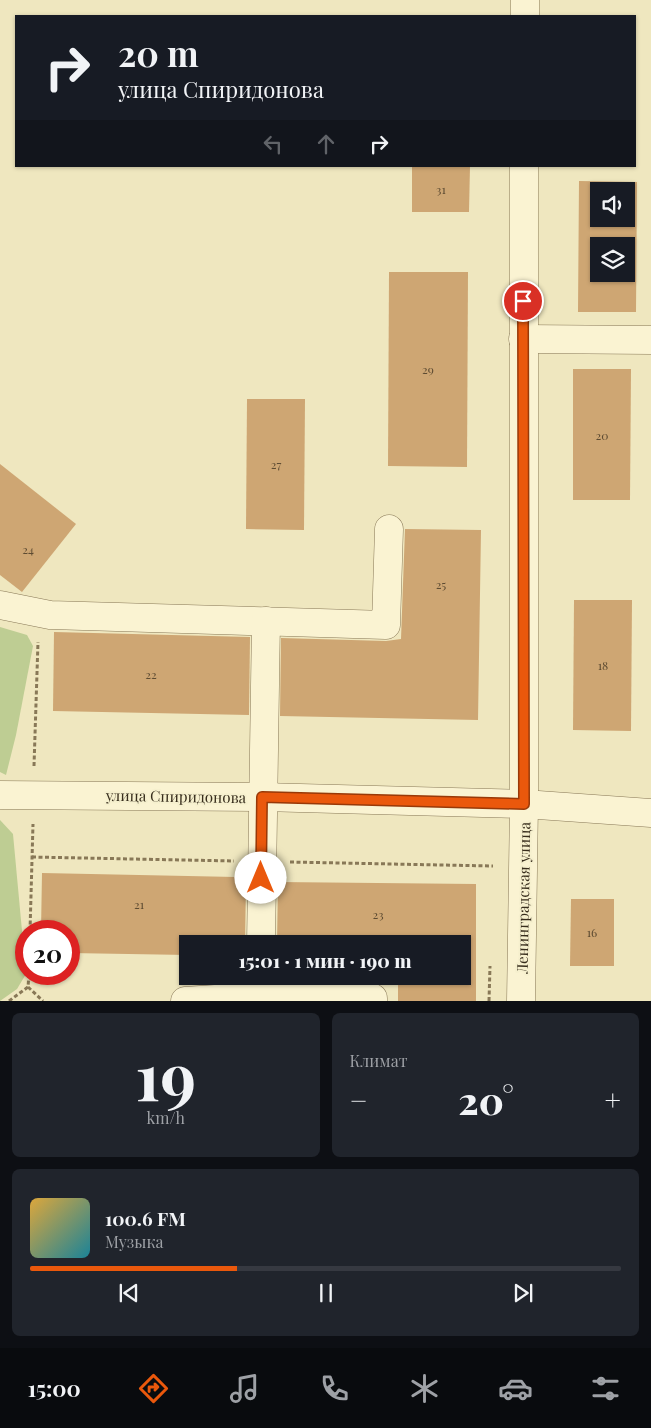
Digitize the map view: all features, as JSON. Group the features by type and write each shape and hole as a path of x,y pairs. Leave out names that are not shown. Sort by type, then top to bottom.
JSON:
{"street":[{"path":"525,0 525,15"},
{"name":"Ленинградская улица","path":"521,1000 524,804 524,167"},
{"path":"523,340 651,340"},
{"path":"0,605 50,615 386,625 389,529"},
{"path":"261,935 266,621"},
{"name":"улица Спиридонова","path":"0,795 262,797 524,804 651,813"},
{"path":"184,1000 260,986 373,998 373,1000"}],"path":[{"path":"9,1000 28,987 43,1000"}],"green space":[{"path":"0,627 27,635 33,646 16,735 6,775 0,772"},
{"path":"0,820 13,834 21,920 15,920 15,985 19,985 17,989 0,1001"}],"building":[{"path":"412,167 470,167 469,212 412,212"},
{"path":"579,181 637,182 636,312 578,312"},
{"path":"389,272 468,272 467,467 388,466"},
{"path":"573,369 631,369 630,500 573,500"},
{"path":"247,399 305,399 304,530 246,529"},
{"path":"0,464 76,524 22,592 0,575"},
{"path":"405,529 481,530 478,720 280,716 281,638 386,641 401,639"},
{"path":"574,600 632,600 631,731 573,730"},
{"path":"54,632 250,637 249,715 53,711"},
{"path":"42,873 236,877 236,882 246,882 245,935 179,935 179,955 80,953 80,920 41,920"},
{"path":"278,882 476,884 476,1001 398,1001 398,985 471,985 471,935 277,935"},
{"path":"571,899 614,899 614,966 570,966"}],"route":[{"path":"261,878 262,797 524,804 523,301"}]}
